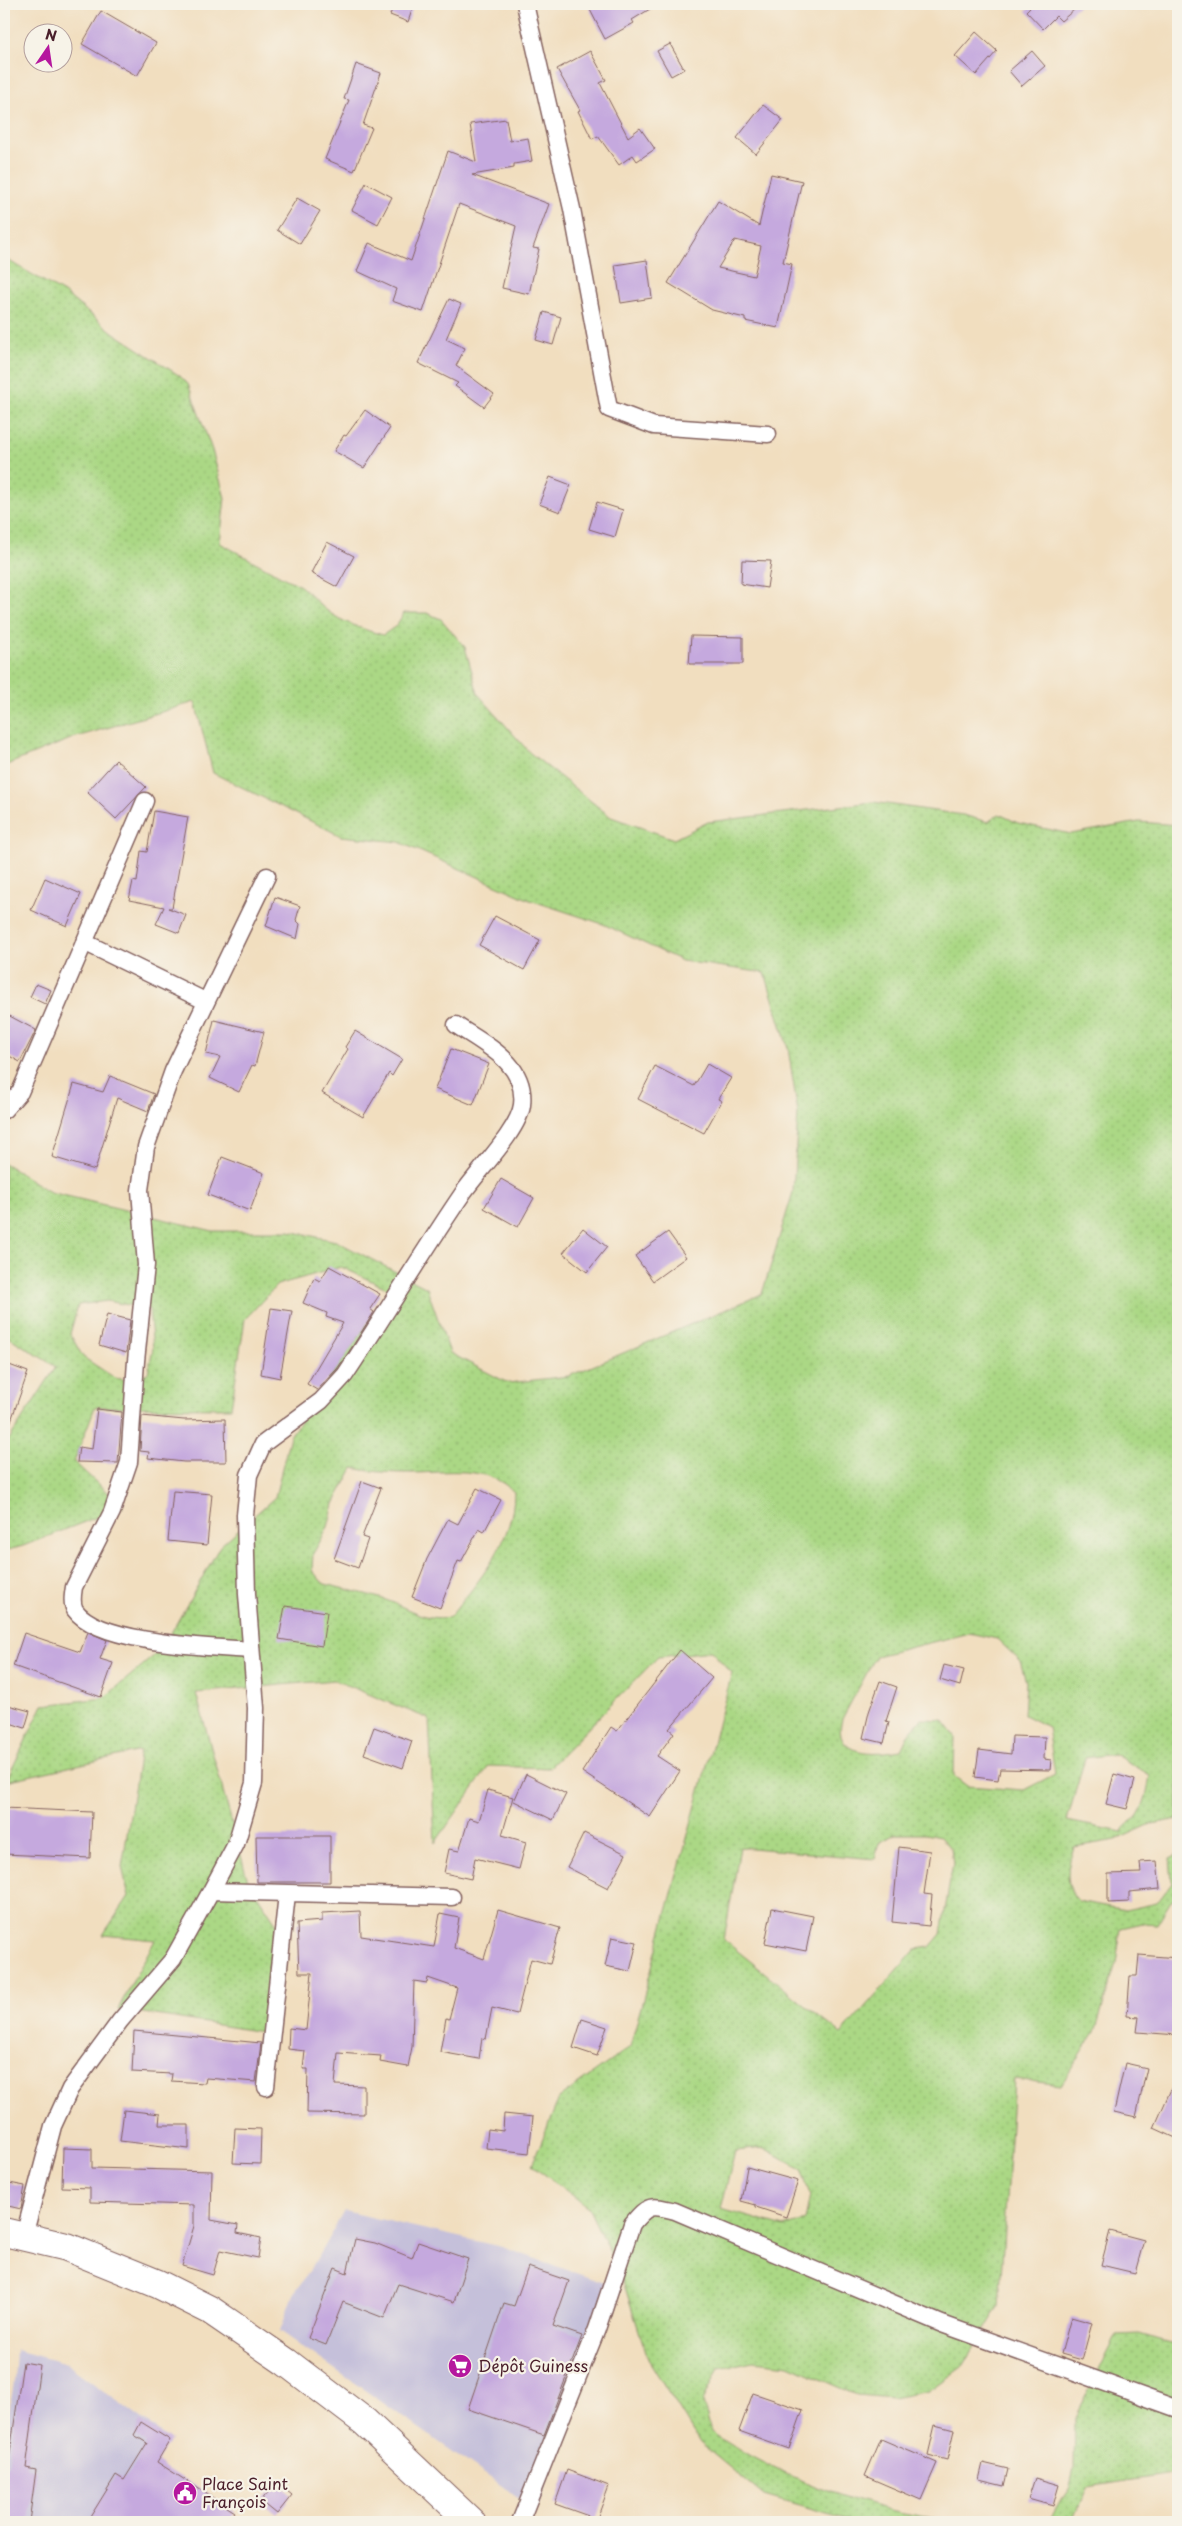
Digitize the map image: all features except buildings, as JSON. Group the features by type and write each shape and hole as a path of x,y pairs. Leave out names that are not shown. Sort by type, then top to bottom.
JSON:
{"highway":[{"path":"14,2234 67,2247 158,2284 210,2310 286,2362 365,2422 471,2522"}],"street":[{"path":"525,4 572,209 609,409 654,426 768,434"},
{"path":"4,1110 20,1092 146,801"},
{"path":"251,1650 172,1644 117,1633 88,1620 75,1609 72,1598 74,1587 112,1512 129,1462 136,1361 146,1265 140,1190 146,1147 173,1071 205,1001 267,876"},
{"path":"84,942 205,1001"},
{"path":"14,2234 53,2126 70,2089 120,2021 173,1959 236,1844 254,1783 256,1708 247,1594 245,1515 249,1475 263,1444 321,1401 345,1375 464,1192 508,1136 522,1106 519,1080 508,1060 456,1025"},
{"path":"211,1891 452,1897"},
{"path":"266,2087 288,1894"},
{"path":"520,2522 597,2329 632,2224 643,2210 654,2206 675,2210 942,2324 1178,2409"}],"shaded area":[{"name":"Dépôt Guiness","path":"344,2211 502,2247 610,2285 607,2310 577,2402 538,2504 526,2503 280,2331 293,2294 309,2272"},
{"path":"16,2350 67,2364 170,2440 120,2522 4,2522 4,2443 14,2382"}],"green space":[{"path":"4,258 64,293 114,333 180,376 188,384 212,450 225,498 220,543 299,585 331,614 361,628 383,635 396,626 404,613 427,613 441,619 465,647 478,694 530,753 611,817 674,839 708,822 873,802 963,815 988,822 999,814 1018,823 1071,834 1139,822 1178,825 1178,1819 1151,1824 1116,1840 1074,1847 1068,1875 1070,1889 1078,1901 1125,1910 1157,1903 1172,1883 1170,1858 1178,1854 1178,1899 1171,1901 1157,1924 1143,1923 1121,1928 1116,1963 1095,2032 1061,2085 1014,2079 999,2307 962,2367 929,2391 893,2398 857,2395 789,2365 754,2361 719,2368 703,2401 711,2432 774,2468 818,2487 863,2503 904,2513 958,2522 855,2522 764,2496 700,2443 648,2359 623,2281 588,2207 532,2165 559,2098 630,2047 732,1673 711,1651 658,1657 549,1768 489,1766 435,1843 429,1719 334,1680 196,1693 248,1881 276,1923 262,2032 118,2009 155,1940 103,1935 129,1896 122,1867 140,1751 6,1781 43,1705 104,1698 162,1649 220,1546 275,1497 290,1436 391,1290 341,1267 277,1285 245,1319 231,1408 95,1407 74,1462 123,1507 23,1546 4,1551 4,1447 56,1367 4,1334 4,1163 50,1192 213,1231 289,1231 336,1241 427,1288 450,1353 508,1383 569,1376 762,1294 793,1192 798,1113 788,1048 765,973 682,961 603,924 530,900 399,842 341,836 213,773 195,702 73,738 4,766","holes":["107,1301 149,1309 153,1348 148,1373 127,1380 115,1378 83,1357 70,1334 78,1305","353,1468 411,1473 465,1472 491,1477 503,1483 514,1492 508,1527 501,1544 483,1574 450,1617 440,1618 423,1615 383,1599 322,1582 312,1570 313,1554 328,1527 334,1504","969,1633 997,1639 1020,1661 1026,1682 1024,1715 1048,1727 1055,1774 1024,1790 967,1786 954,1776 955,1736 943,1720 922,1719 909,1733 901,1750 868,1752 858,1751 849,1747 843,1741 840,1732 842,1719 876,1656","1114,1754 1150,1775 1142,1808 1136,1818 1122,1832 1067,1821 1085,1758","895,1834 925,1834 940,1837 951,1849 953,1863 941,1934 930,1947 916,1949 841,2034 724,1940 740,1847 875,1859 879,1843","764,2148 801,2169 810,2195 805,2220 784,2227 721,2209 735,2151"]},
{"path":"1139,2334 1178,2345 1178,2473 1088,2487 1072,2522 1042,2522 1053,2516 1070,2486 1074,2469 1075,2417 1117,2335"}],"place":[{"name":"Dépôt Guiness","path":"460,2366"},
{"name":"Place Saint François","path":"185,2493"}]}
